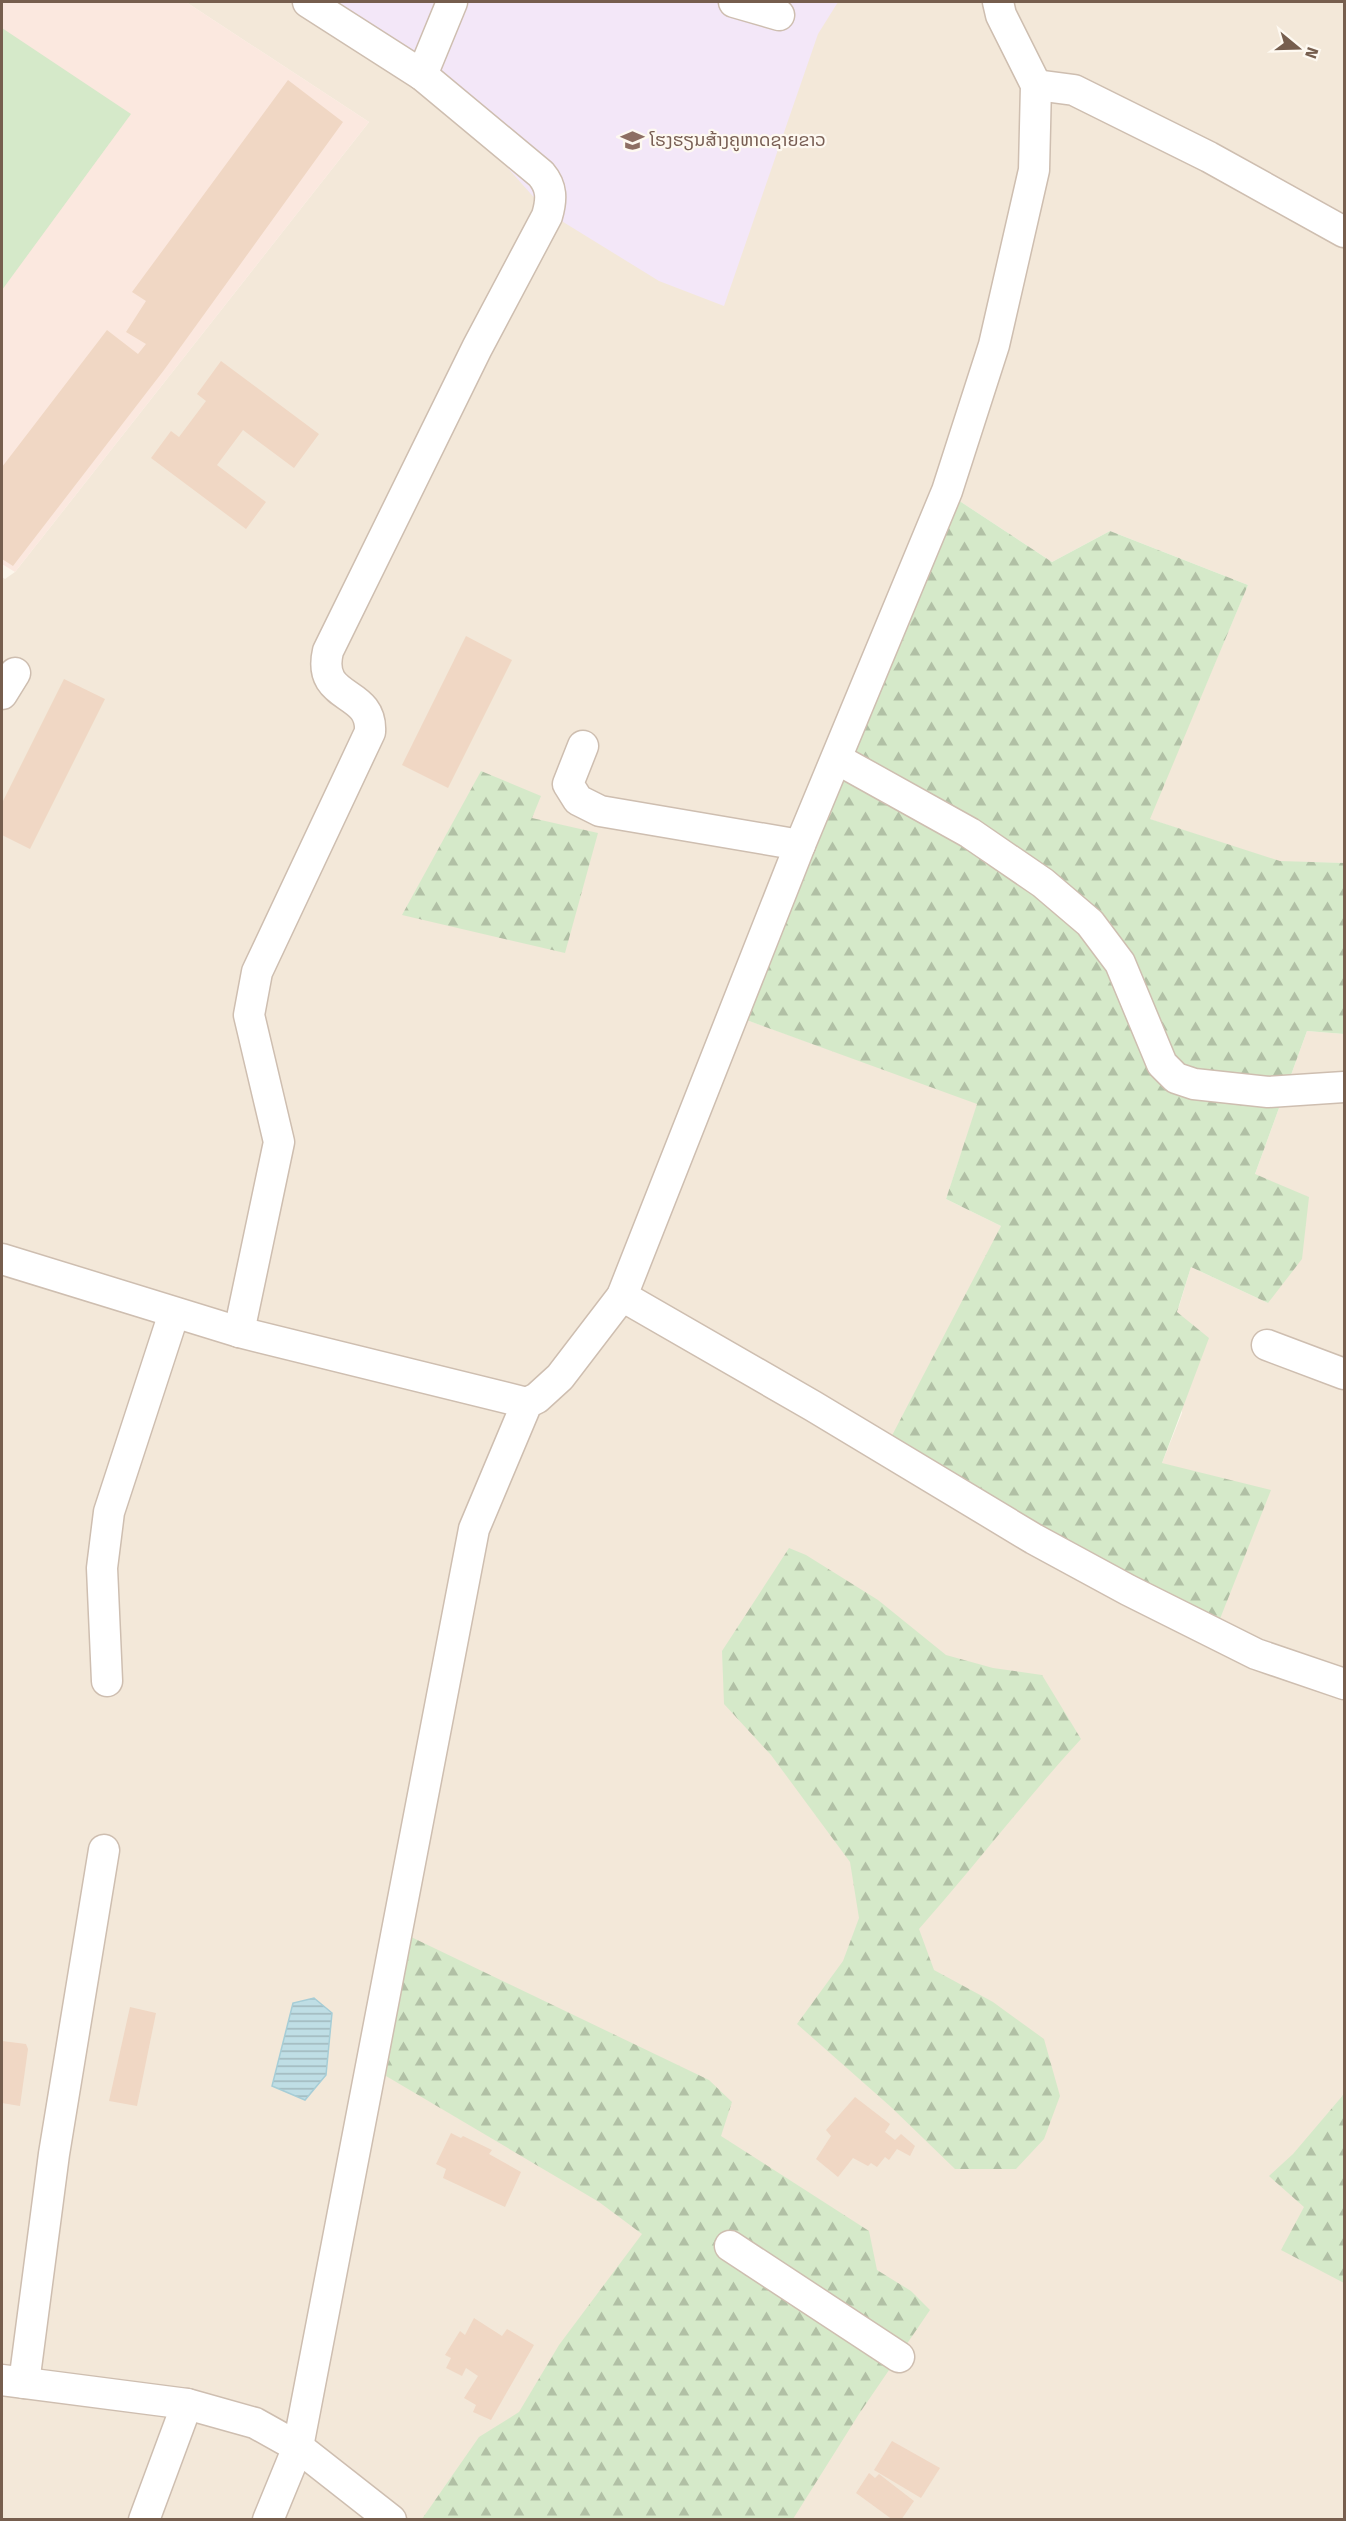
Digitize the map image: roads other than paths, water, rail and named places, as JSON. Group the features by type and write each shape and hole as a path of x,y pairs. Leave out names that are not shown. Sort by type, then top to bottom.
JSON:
{"street":[{"path":"239,1332 279,1142 252,1035 249,1015 251,994 257,972 370,732 366,710 337,690 327,675 325,664 328,651 477,348 548,216 551,199 547,181 541,174 422,75 308,2"},
{"path":"422,75 452,2"},
{"path":"734,2 779,15"},
{"path":"268,2520 298,2447 474,1528 527,1403 544,1394 560,1377 622,1296 800,845 947,491 994,345 1034,170 1036,85 1001,15 998,2"},
{"path":"1036,85 1074,90 1209,157 1344,232"},
{"path":"583,746 568,784 578,800 600,811 800,845"},
{"path":"837,759 970,833 1043,883 1090,923 1120,963 1162,1064 1176,1078 1194,1084 1268,1092 1344,1087"},
{"path":"2,1259 239,1332 527,1403"},
{"path":"622,1296 813,1406 1034,1539 1128,1590 1256,1654 1344,1684"},
{"path":"107,1682 102,1568 109,1512 174,1312"},
{"path":"1267,1345 1344,1374"},
{"path":"104,1850 54,2154 13,2381 187,2404 255,2424 298,2447 379,2516"},
{"path":"730,2246 899,2356"},
{"path":"144,2520 187,2404"}],"water":[{"path":"314,1998 332,2013 326,2075 305,2100 272,2086 293,2003"}],"place":[{"name":"ໂຮງຮຽນສ້າງຄູຫາດຊາຍຂາວ","path":"632,140"}]}
